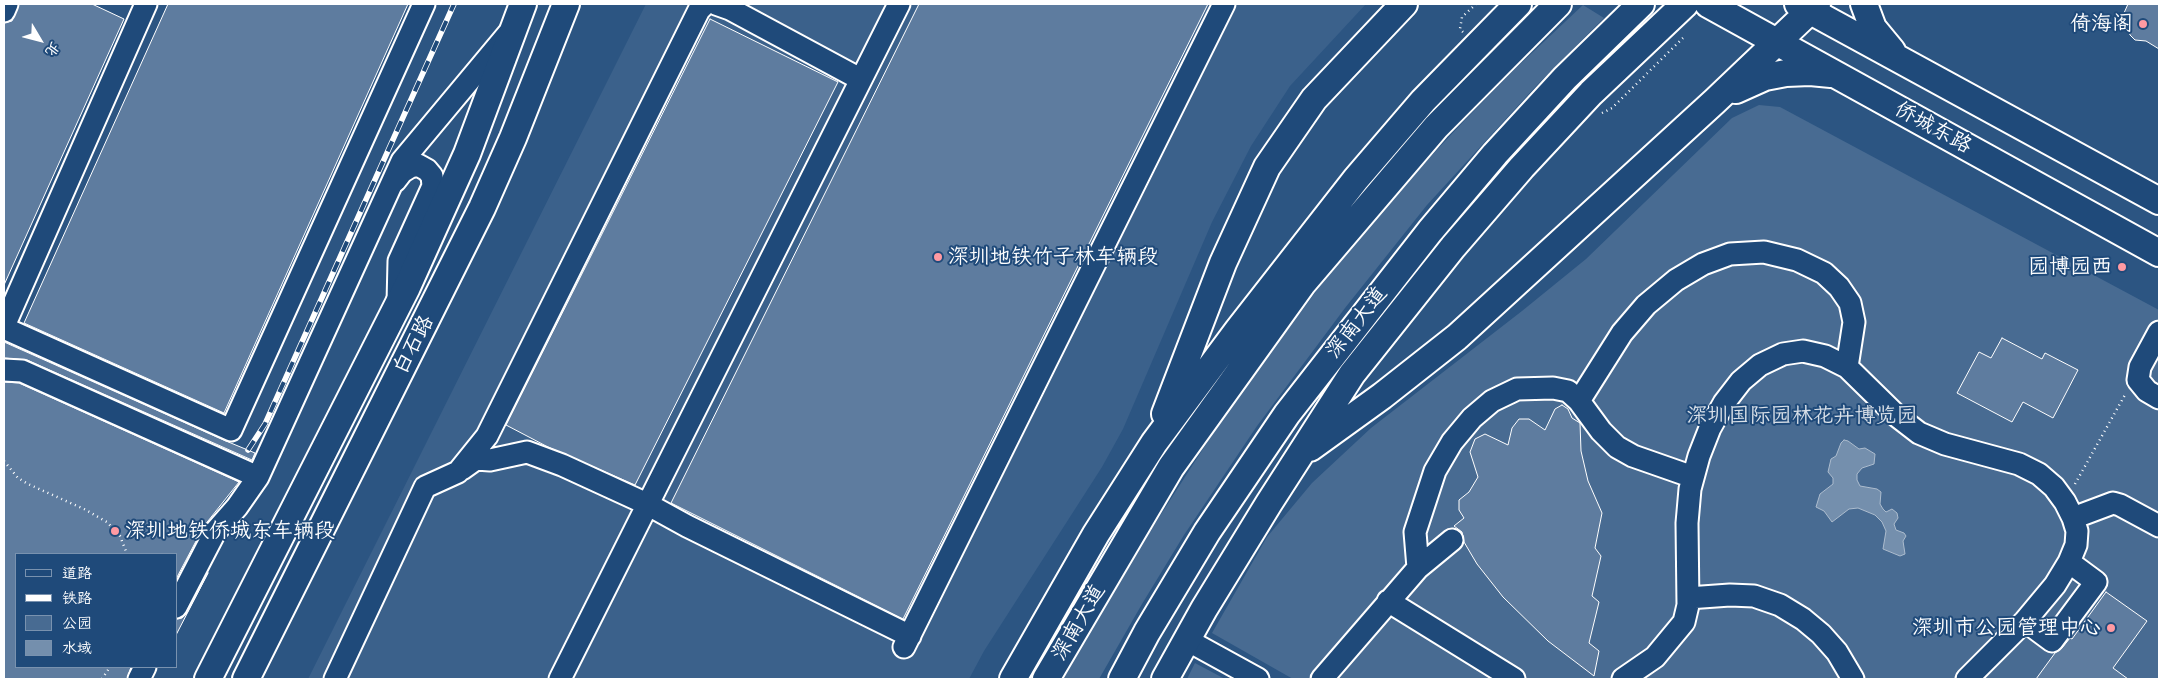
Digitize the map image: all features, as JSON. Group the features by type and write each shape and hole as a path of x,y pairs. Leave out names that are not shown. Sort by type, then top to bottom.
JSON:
{"main road":[{"name":"白石路","path":"246,679 482,208 513,138 566,4"},
{"path":"1013,679 1096,534 1154,443 1238,330 1356,179 1423,101 1475,34 1518,4"},
{"name":"深南大道","path":"1046,679 1170,468 1303,283 1436,127 1558,4"},
{"name":"深南大道","path":"1122,679 1147,632 1207,532 1287,414 1430,231 1495,154 1565,78 1641,4"},
{"path":"1165,679 1269,503 1352,374 1447,254 1522,167 1591,93 1685,4"},
{"name":"侨城东路","path":"1708,4 2159,253"},
{"path":"1864,4 1873,28 1884,43 1902,60"},
{"path":"1296,459 1382,396 1457,337 1777,42 1809,6"},
{"name":"侨城东路","path":"1809,6 1902,60 2159,201"},
{"path":"1154,443 1223,263 1267,168 1314,100 1399,8"},
{"name":"白石路","path":"208,679 397,305 467,154 519,15"},
{"path":"1715,100 1765,77 1810,72 1837,75"},
{"path":"1147,632 1184,590 1269,503"}],"street":[{"path":"4,11 7,4"},
{"path":"142,5 4,327 231,430 424,4"},
{"path":"458,472 487,436 699,10 705,4"},
{"path":"716,4 730,9 860,79"},
{"path":"560,679 899,4"},
{"path":"335,679 425,487 458,472 476,459 490,460 527,452 562,465 647,504 907,641 1224,4"},
{"path":"178,603 215,532 237,507 255,476 407,153 519,15"},
{"path":"390,187 402,172 410,167 418,165 427,170 432,176 433,186 399,261 397,305"},
{"path":"1579,401 1622,333 1646,306 1676,280 1703,264 1730,254 1764,252 1797,260 1824,273 1839,287 1850,304 1854,322 1847,367"},
{"path":"2159,332 2140,367 2138,380 2147,391 2159,398"},
{"path":"1623,679 1655,657 1684,622 1688,598 1687,523 1690,489 1710,428 1724,403 1741,381 1760,364 1783,354 1803,351 1825,356 1847,367 1896,416 1919,433 1946,444 2019,464 2039,474 2054,487 2069,510 2077,531 2076,545 2069,562 2055,584 2025,621 1967,679"},
{"path":"4,370 22,371 255,476"},
{"path":"1418,568 1415,532 1435,471 1448,449 1472,418 1492,401 1516,390 1553,388 1568,391 1579,401 1601,431 1617,447 1633,456 1693,477"},
{"path":"2069,510 2113,503 2159,526"},
{"path":"1322,679 1418,568 1452,540"},
{"path":"2025,621 2052,641 2096,582 2069,562"},
{"path":"1688,598 1730,595 1754,596 1780,605 1803,619 1821,634 1837,652 1853,679"},
{"path":"1388,601 1514,679"},
{"path":"1187,640 1258,679"}],"path":[{"path":"1475,34 1460,29 1462,17 1476,4"},
{"path":"1612,108 1683,38"},
{"path":"2069,510 2140,367"},
{"path":"4,461 18,478 28,484 84,509 107,522 120,536 128,553"},
{"path":"102,679 109,668"}],"shaded area":[{"path":"646,4 1366,4 1290,86 1251,146 1212,222 1123,429 1102,467 984,651 969,679 308,679"}],"green space":[{"path":"1583,5 1604,18 1537,85 1427,205 1345,308 1257,426 1184,535 1099,679 1060,679 1113,589 1228,410 1320,286 1403,186 1516,68"},
{"name":"深圳国际园林花卉博览园","path":"1759,105 1780,107 2159,310 2159,679 1293,679 1212,633 1267,537 1312,483 1371,428 1586,259 1732,118"},
{"path":"1195,663 1225,679 1187,679"}],"water":[{"path":"1844,440 1859,449 1865,448 1875,454 1874,464 1862,468 1857,474 1857,480 1860,486 1877,489 1881,492 1880,504 1886,512 1892,509 1897,513 1898,518 1894,524 1896,530 1904,533 1906,536 1903,541 1905,554 1900,556 1883,549 1886,531 1882,522 1875,515 1858,508 1849,509 1832,522 1824,511 1816,507 1820,494 1833,484 1833,478 1828,472 1831,459 1836,456"}],"building":[{"path":"19,4 92,4 124,19 4,285 4,23 12,21"},
{"path":"168,4 408,4 224,413 24,323"},
{"name":"深圳地铁竹子林车辆段","path":"919,4 1208,4 903,619 671,503"},
{"name":"倚海阁","path":"2128,4 2159,4 2159,49 2146,41 2135,40 2130,35 2124,13"},
{"path":"710,19 838,82 635,485 548,447 506,425"},
{"path":"2002,338 2042,359 2045,353 2078,370 2053,418 2023,402 2012,422 1957,393 1979,352 1991,358"},
{"path":"4,342 255,453 252,460 27,360 4,358"},
{"name":"深圳地铁侨城东车辆段","path":"4,382 19,383 239,482 204,526 178,575 178,553 15,553 15,668 131,668 127,679 4,679"},
{"path":"1562,405 1568,409 1572,418 1580,423 1581,451 1588,481 1602,513 1595,548 1601,556 1592,596 1599,602 1589,643 1599,651 1594,676 1548,641 1503,597 1477,564 1464,542 1462,532 1454,526 1464,518 1459,510 1459,500 1469,492 1478,477 1470,452 1475,439 1485,434 1508,445 1512,428 1519,419 1529,419 1545,430 1555,409"},
{"path":"208,573 178,631 178,619 182,618 187,613"},
{"name":"深圳市公园管理中心","path":"2106,592 2147,621 2113,668 2128,679 2036,679 2055,653 2070,638 2072,639"}],"railway":[{"path":"248,450 265,424 454,4"}],"place":[{"name":"倚海阁","path":"2143,24"},
{"name":"深圳地铁竹子林车辆段","path":"938,257"},
{"name":"园博园西","path":"2122,267"},
{"name":"深圳地铁侨城东车辆段","path":"115,531"},
{"name":"深圳市公园管理中心","path":"2111,628"}]}
